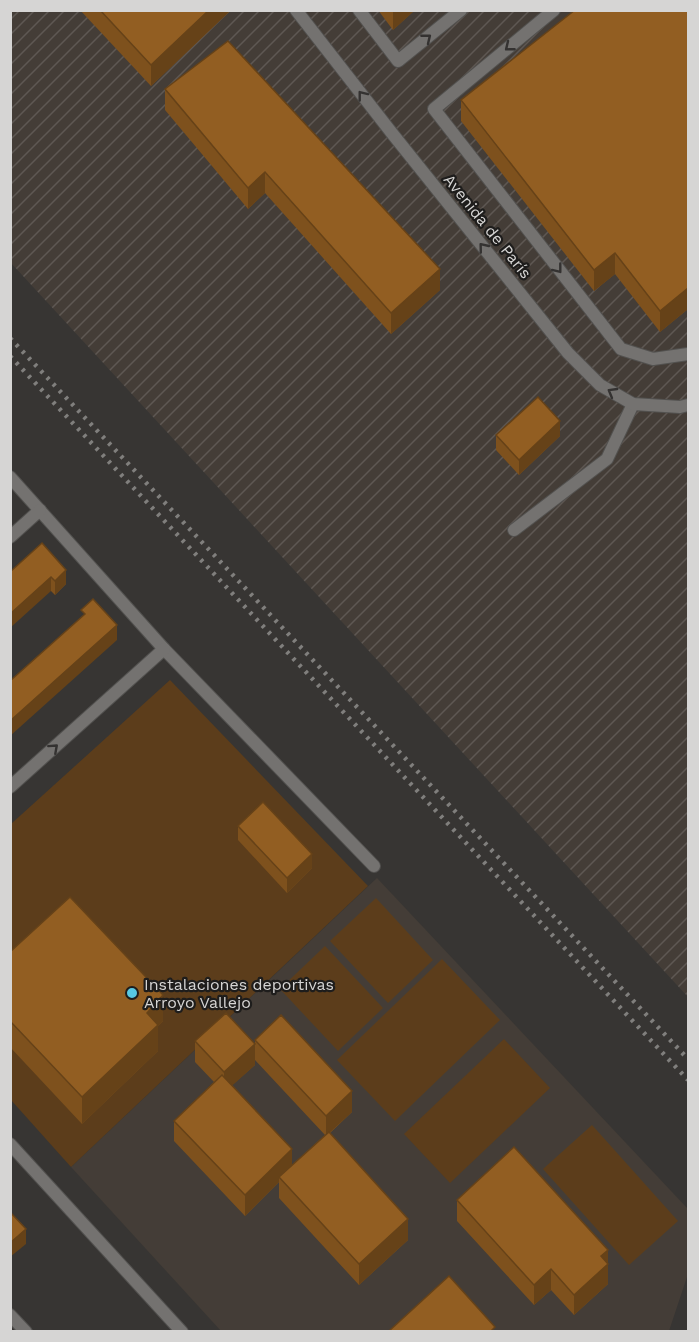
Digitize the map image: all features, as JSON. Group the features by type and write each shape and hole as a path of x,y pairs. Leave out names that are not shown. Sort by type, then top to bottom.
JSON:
{"street":[{"name":"Avenida de París","path":"296,10 568,353 600,385 633,404 680,407 688,405"},
{"path":"360,10 398,61 461,10"},
{"path":"554,10 434,109 621,349 653,359 688,354"},
{"path":"514,530 607,459 633,404"},
{"path":"10,477 164,649 374,866"},
{"path":"10,537 40,510"},
{"path":"10,787 164,649"},
{"path":"10,1144 182,1332"},
{"path":"10,1315 26,1332"}],"shaded area":[{"path":"11,11 688,11 688,997 11,263"},
{"name":"Instalaciones deportivas Arroyo Vallejo","path":"170,680 368,886 71,1167 11,1100 11,824"},
{"path":"377,878 688,1209 688,1274 669,1331 221,1331 71,1167"},
{"path":"376,898 433,960 388,1003 330,941"},
{"path":"325,946 383,1008 338,1051 280,989"},
{"path":"442,959 500,1020 395,1121 337,1060"},
{"path":"504,1039 550,1088 450,1183 404,1134"},
{"path":"592,1125 678,1221 629,1265 543,1169"}],"building":[{"path":"100,10 209,10 151,65"},
{"path":"575,10 688,10 688,288 660,311 615,253 594,270 461,100"},
{"path":"228,41 440,269 391,313 265,172 248,188 165,89"},
{"path":"538,397 560,421 519,460 496,435"},
{"path":"42,543 66,570 55,581 51,577 10,614 10,572"},
{"path":"93,599 117,625 10,721 10,681 85,614 81,610"},
{"path":"263,802 312,854 287,878 238,826"},
{"path":"70,897 163,995 147,1013 158,1025 82,1097 10,1021 10,952"},
{"path":"226,1013 255,1044 224,1072 195,1041"},
{"path":"281,1015 352,1091 326,1116 255,1040"},
{"path":"222,1075 292,1149 245,1195 174,1121"},
{"path":"329,1132 408,1219 359,1264 279,1177"},
{"path":"514,1147 608,1250 601,1256 608,1264 574,1295 551,1269 534,1285 457,1200"},
{"path":"10,1212 26,1229 10,1243"},
{"path":"449,1276 495,1327 490,1332 388,1332"}],"railway":[{"path":"10,338 688,1059"},
{"path":"10,356 688,1080"}],"place":[{"name":"Instalaciones deportivas Arroyo Vallejo","path":"132,993"}]}
